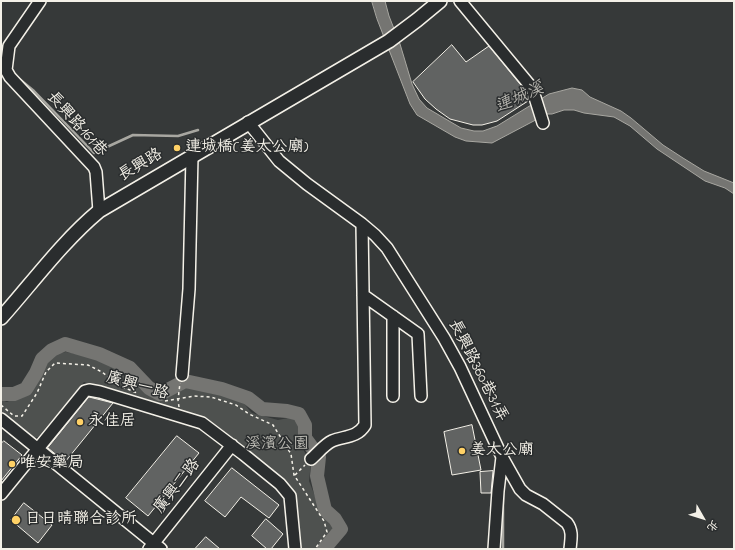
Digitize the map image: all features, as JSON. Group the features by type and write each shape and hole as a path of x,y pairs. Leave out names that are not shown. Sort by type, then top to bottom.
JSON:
{"main road":[{"name":"長興路","path":"1,318 68,240 99,211 391,39 440,1"}],"street":[{"name":"長興路161巷","path":"40,1 9,46 6,70 94,167 96,172 99,211"},
{"path":"460,1 532,88 543,123"},
{"name":"長興路360巷31弄","path":"248,122 279,160 307,184 362,224 387,248 444,338 460,367 502,457 517,484 526,495 542,504 567,523 572,532 570,549"},
{"path":"182,375 189,289 192,156"},
{"path":"311,460 331,441 355,435 363,430 365,426 362,224"},
{"path":"363,295 418,334 421,396"},
{"path":"393,316 393,396"},
{"name":"廣興一路","path":"1,494 85,391 89,390 100,392 202,423 232,445 280,484 290,496 295,549"},
{"path":"1,419 38,448 154,547"},
{"name":"廣興二路","path":"154,547 232,445"},
{"path":"494,549 502,457"}],"path":[{"path":"180,416 178,400 182,375"},
{"path":"294,475 311,460"}],"green space":[{"name":"溪濱公園","path":"66,352 88,356 108,364 149,394 158,398 165,396 175,389 191,387 210,393 238,397 252,413 278,420 293,417 297,420 304,451 311,463 309,481 320,509 326,517 337,526 320,549 301,549 296,498 293,492 205,420 84,382 38,437 32,438 1,413 1,400 7,402 27,393 36,381 45,360 49,356"}],"shaded area":[{"path":"372,1 385,1 412,84 419,99 427,108 461,128 474,131 483,131 497,126 549,94 572,88 582,90 590,97 621,111 663,145 704,171 734,183 734,194 725,188 705,181 657,149 630,126 614,117 584,113 574,110 564,110 547,114 492,143 466,141 455,137 417,115 410,104 377,19"}],"building":[{"path":"452,45 466,62 489,46 525,90 522,93 528,101 497,121 482,125 473,125 450,119 436,109 425,99 413,82"},
{"name":"永佳居","path":"89,397 113,403 65,462 48,448"},
{"name":"姜太公廟","path":"472,425 481,470 452,475 444,432"},
{"path":"177,436 199,453 148,516 126,498"},
{"path":"4,441 22,455 1,481 1,444"},
{"path":"232,468 279,505 269,518 241,497 225,517 205,501"},
{"path":"493,471 491,493 481,493 480,472"},
{"path":"24,503 52,525 38,543 11,520"},
{"path":"266,519 283,534 271,549 267,549 252,536"},
{"path":"206,537 220,549 195,549"}],"waterway":[{"path":"17,77 34,91 94,153 133,135 178,136 198,130"},
{"path":"1,394 14,394 26,389 36,373 42,359 52,350 65,344 99,354 130,368 149,388 160,394 185,381 222,389 248,398 262,409 287,411 299,414 305,425 305,438 319,457 317,476 325,510 335,519 341,529 324,549"},
{"path":"503,494 503,549"}],"place":[{"name":"連城橋(姜太公廟)","path":"177,148"},
{"name":"永佳居","path":"80,422"},
{"name":"姜太公廟","path":"462,451"},
{"name":"唯安藥局","path":"12,464"},
{"name":"日日晴聯合診所","path":"16,520"}],"water label":[{"name":"連城溪","path":"520,99"}]}
